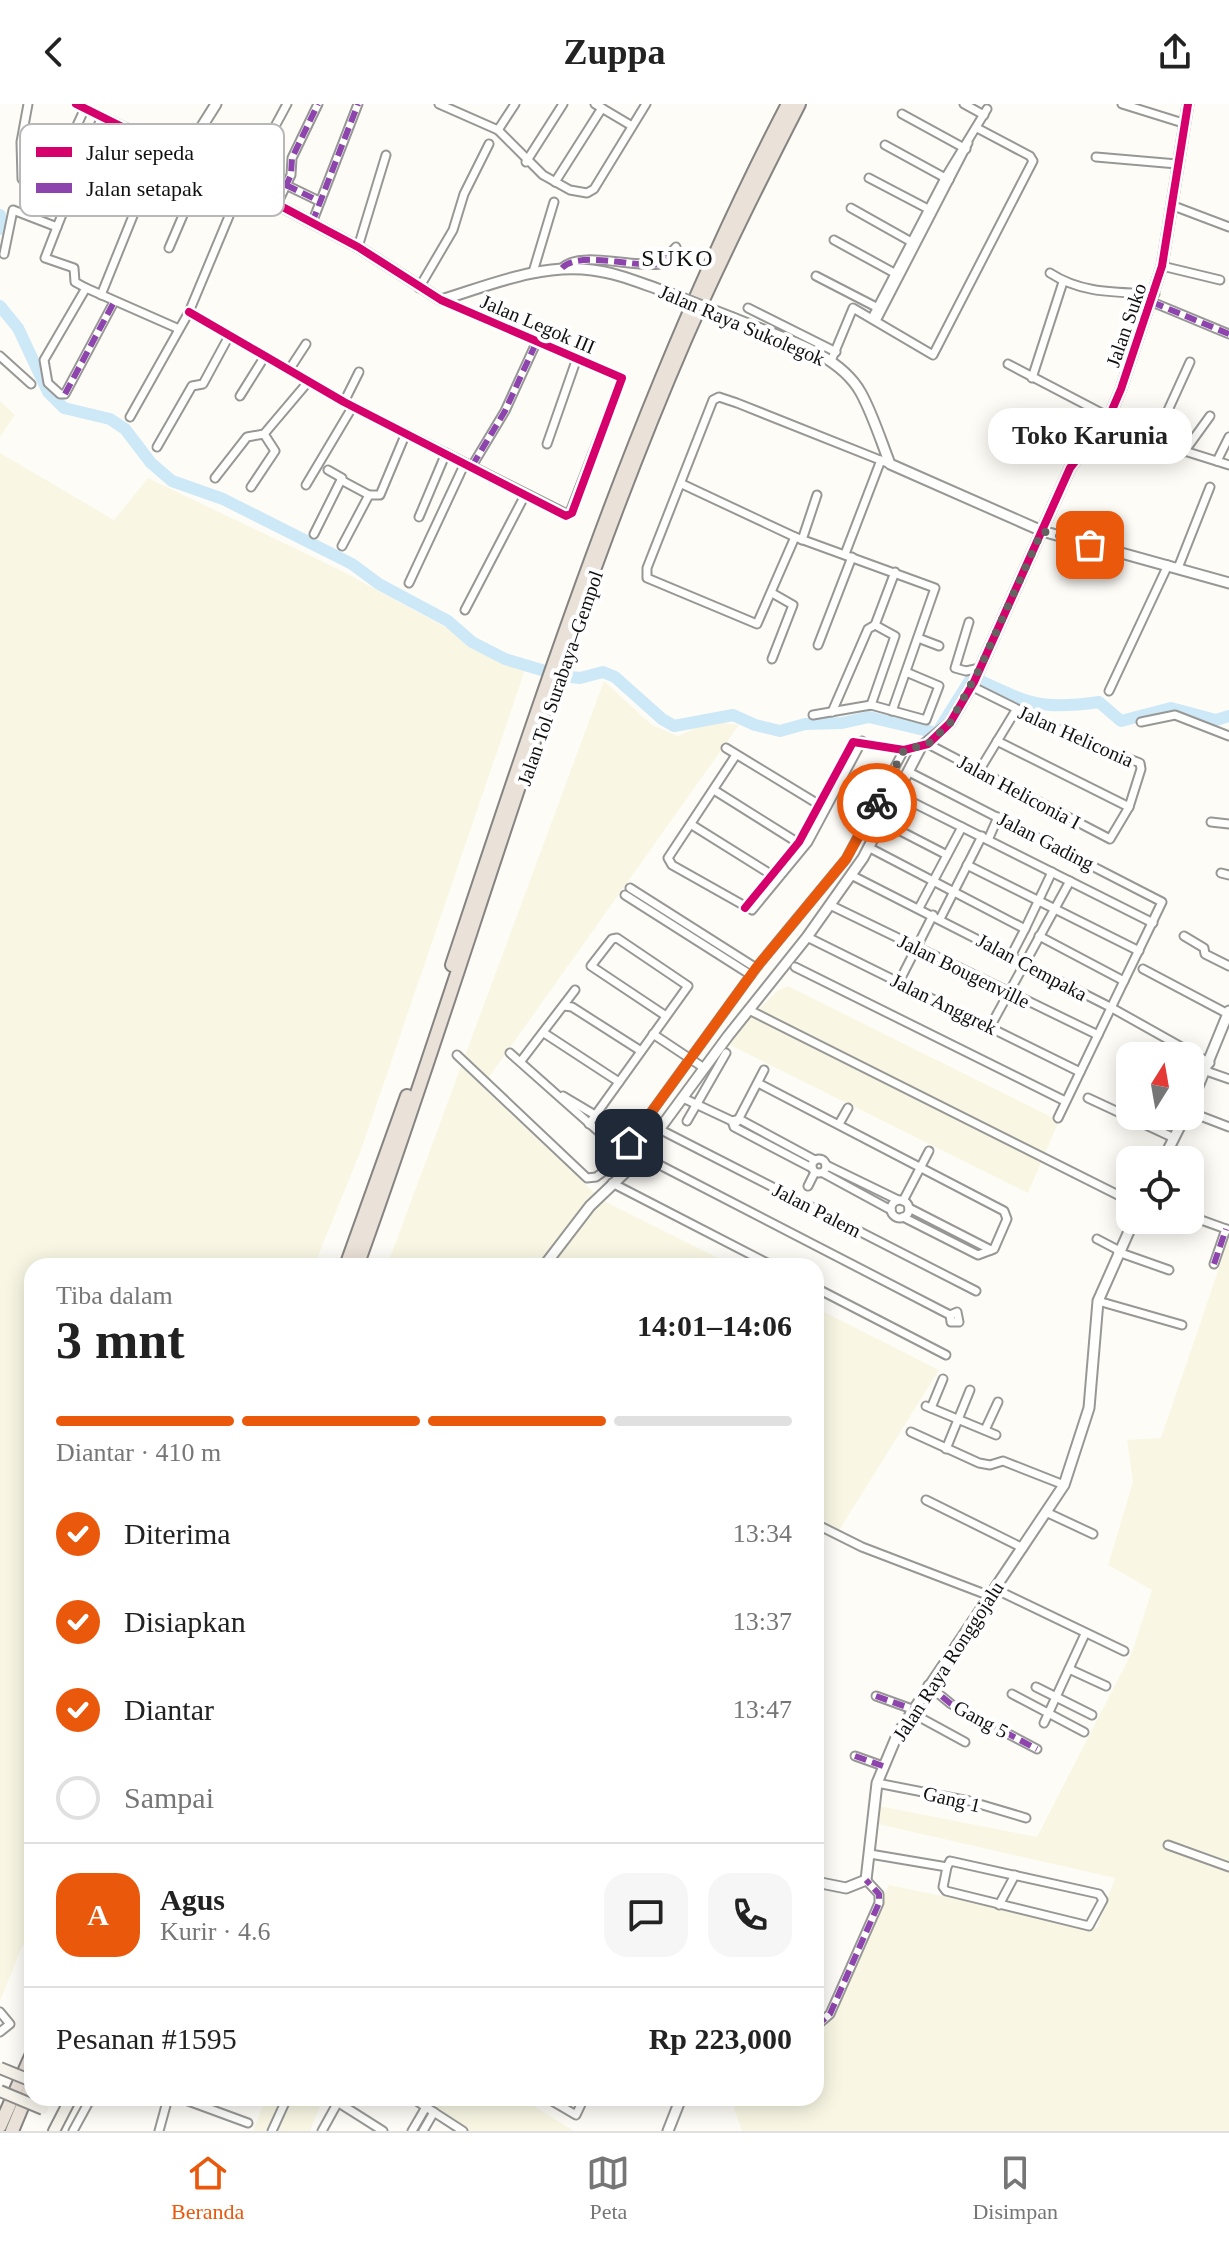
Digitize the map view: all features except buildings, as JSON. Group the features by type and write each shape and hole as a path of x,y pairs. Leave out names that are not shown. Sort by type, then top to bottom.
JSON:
{"highway":[{"name":"Jalan Tol Surabaya–Gempol","path":"360,1258 631,450 708,264 788,104"},
{"name":"Jalan Tol Surabaya–Gempol","path":"559,663 684,343 738,222 799,104"},
{"name":"Jalan Tol Surabaya–Gempol","path":"349,1258 551,688"},
{"path":"0,2126 24,2072"},
{"path":"12,2131 24,2102"}],"main road":[{"path":"0,2068 24,2078"},
{"path":"0,2091 24,2101"},
{"path":"36,2106 61,2117"},
{"path":"54,2131 67,2106"}],"street":[{"path":"24,124 28,104"},
{"path":"76,104 119,124"},
{"path":"203,124 216,104"},
{"path":"276,124 287,104"},
{"path":"284,189 292,158 318,104"},
{"path":"312,223 358,104"},
{"path":"439,104 498,130 526,162 576,192 591,192 646,104"},
{"path":"498,130 515,104"},
{"path":"526,162 563,104"},
{"path":"874,320 986,112 964,104"},
{"path":"1122,104 1183,123"},
{"name":"Jalan Suko","path":"551,1258 612,1183 633,1165 683,1098 698,1063 749,1010 788,963 851,875 924,745 950,723 976,677 1070,468 1109,417 1154,298 1188,104"},
{"path":"555,182 598,106 632,126"},
{"path":"78,124 85,108"},
{"path":"902,114 966,147"},
{"path":"99,124 102,116"},
{"path":"748,308 833,357 853,308 933,355 1033,161 1030,156 977,128"},
{"path":"419,288 453,230 464,194 489,144"},
{"path":"885,145 948,180"},
{"path":"358,247 386,155"},
{"path":"1096,157 1177,164"},
{"path":"869,178 932,211"},
{"path":"286,185 319,201"},
{"path":"533,272 554,202"},
{"path":"1171,205 1229,227"},
{"path":"284,208 358,247 441,300"},
{"path":"851,208 914,243"},
{"path":"4,254 13,210 20,213"},
{"path":"29,216 57,227"},
{"path":"61,216 45,258 73,267 75,281 86,288 179,329"},
{"path":"101,295 133,216"},
{"path":"169,248 183,216"},
{"path":"130,417 189,312 229,216"},
{"path":"834,240 897,274"},
{"path":"562,268 568,262 586,260 660,264 676,247"},
{"path":"1162,266 1220,280"},
{"name":"Jalan Raya Sukolegok","path":"441,300 533,272 562,268 615,275 664,291 833,357 861,393 886,462"},
{"path":"1050,273 1063,282 1095,291 1154,298 1229,334"},
{"path":"816,276 879,309"},
{"path":"1032,378 1063,282"},
{"path":"86,288 44,360 48,383 60,394 65,394 114,302"},
{"name":"Jalan Legok III","path":"441,300 622,378 572,513 566,516 525,495"},
{"path":"189,312 344,402 525,495 465,610"},
{"path":"157,447 192,386 203,384 229,336"},
{"path":"409,583 469,465 505,411 537,341"},
{"path":"289,370 306,344"},
{"path":"240,396 265,356"},
{"path":"547,444 577,358"},
{"path":"0,369 3,359 31,384"},
{"path":"1154,441 1190,362"},
{"path":"1008,364 1154,441 1229,465"},
{"path":"344,402 359,372"},
{"path":"215,478 247,437 264,434 308,382"},
{"path":"817,495 757,624 647,578 647,568 682,484 709,405 719,397 886,462 1042,531 1229,583"},
{"path":"306,485 353,406"},
{"path":"1184,452 1210,416"},
{"path":"328,470 341,480 378,497 406,433"},
{"path":"251,487 275,454 264,434"},
{"path":"1217,461 1229,437"},
{"path":"419,517 446,453"},
{"path":"818,645 848,555 886,462"},
{"path":"314,534 341,480"},
{"path":"682,484 798,538 934,587 892,711"},
{"path":"1109,691 1210,487"},
{"path":"342,546 369,495"},
{"path":"832,712 868,629 875,625 895,572"},
{"path":"772,593 793,605 772,659"},
{"name":"Jalan Heliconia","path":"969,622 955,668 976,677 1016,710 1140,763 1141,769 1129,807"},
{"path":"871,705 895,636 875,625"},
{"path":"918,638 939,646"},
{"path":"813,715 871,705 928,718 938,684 906,672"},
{"path":"979,771 1016,710"},
{"path":"1141,722 1175,715 1229,736"},
{"path":"736,755 692,825 668,855 669,863 745,908 755,908 802,845 862,741"},
{"path":"997,741 1129,807"},
{"path":"745,908 802,845 818,804 853,742 904,750 924,745"},
{"name":"Jalan Heliconia I","path":"924,745 1110,839 1129,807"},
{"path":"726,748 818,804"},
{"path":"457,1055 587,1178 596,1177 613,1165 698,1063 754,972 774,953 846,859 904,750"},
{"name":"Jalan Gading","path":"909,772 1158,898 1162,902 1153,923"},
{"path":"714,790 802,845"},
{"path":"898,795 1153,923 1124,981 1114,1010 1098,1035 1058,1118"},
{"path":"899,982 916,948 998,817"},
{"path":"883,822 947,855"},
{"path":"1211,822 1229,824"},
{"path":"692,825 772,875"},
{"path":"919,908 962,827"},
{"path":"868,847 1025,929"},
{"path":"967,865 1139,951"},
{"path":"1011,956 1052,872"},
{"name":"Jalan Cempaka","path":"851,875 1114,1010 1229,1079"},
{"path":"990,1027 1070,881"},
{"path":"628,891 754,972"},
{"name":"Jalan Bougenville","path":"830,905 1098,1035"},
{"path":"1039,936 1124,981"},
{"path":"1184,936 1204,948 1205,954 1229,966"},
{"name":"Jalan Anggrek","path":"807,937 1080,1072"},
{"path":"589,1124 687,990 686,983 617,938 612,939 591,966 666,1016"},
{"path":"774,953 788,963 1065,1101"},
{"path":"1143,969 1228,1013 1204,1076"},
{"path":"521,1061 575,990"},
{"path":"564,1006 572,1007 641,1051"},
{"path":"749,1010 1116,1194"},
{"path":"544,1033 619,1082"},
{"path":"653,1034 698,1063"},
{"path":"510,1053 549,1088 573,1105 595,1115"},
{"path":"687,1121 726,1053"},
{"path":"735,1123 764,1070"},
{"path":"683,1098 818,1168 891,1210 894,1215 978,1255 991,1250 1006,1225 1004,1211 758,1083"},
{"path":"1088,1098 1174,1138"},
{"path":"573,1105 599,1132"},
{"path":"839,1124 848,1108"},
{"path":"1204,1117 1229,1127"},
{"name":"Jalan Palem","path":"659,1129 976,1291"},
{"path":"1170,1146 1178,1130"},
{"path":"648,1143 653,1150 652,1161"},
{"path":"903,1217 903,1203 929,1151"},
{"path":"633,1165 643,1167 652,1161"},
{"path":"652,1161 950,1315"},
{"path":"808,1186 818,1168"},
{"path":"818,1168 903,1203 991,1250"},
{"path":"612,1183 757,1258"},
{"path":"891,1210 903,1203"},
{"path":"1204,1221 1227,1229 1214,1264"},
{"name":"Jalan Raya Ronggojalu","path":"866,1880 877,1783 883,1766 911,1711 1048,1513 1064,1485 1089,1408 1098,1301 1127,1234"},
{"path":"1097,1239 1118,1251 1169,1270"},
{"path":"824,1292 946,1355"},
{"path":"1098,1301 1182,1325"},
{"path":"943,1379 929,1407 996,1435"},
{"path":"946,1449 970,1390"},
{"path":"985,1430 998,1402"},
{"path":"911,1432 979,1463 990,1465 1003,1461 1064,1485"},
{"path":"926,1500 1023,1548"},
{"path":"1048,1513 1093,1534"},
{"path":"824,1528 862,1547 993,1592 1124,1651"},
{"path":"1044,1723 1085,1634"},
{"path":"1069,1669 1106,1686"},
{"name":"Gang 5","path":"928,1685 961,1710 1037,1749"},
{"path":"1036,1687 1092,1715"},
{"path":"1012,1694 1084,1732"},
{"path":"876,1696 911,1711 965,1742"},
{"path":"855,1756 883,1766"},
{"name":"Gang 1","path":"877,1783 969,1801 1026,1818"},
{"path":"1168,1845 1229,1867"},
{"path":"870,1854 947,1867"},
{"path":"950,1861 1015,1875 1101,1895 1093,1923 1089,1926 944,1890 950,1861"},
{"path":"999,1905 1015,1875"},
{"path":"824,1884 846,1888 866,1880 879,1894 879,1903 831,2012 824,2019"},
{"path":"0,2012 10,2024 0,2032"},
{"path":"73,2131 87,2106"},
{"path":"159,2131 166,2106"},
{"path":"211,2106 248,2123"},
{"path":"272,2131 283,2106"},
{"path":"322,2131 332,2106"},
{"path":"342,2106 370,2127 383,2131"},
{"path":"561,2106 576,2115 580,2106"},
{"path":"668,2131 678,2106"},
{"path":"412,2131 426,2107 463,2131"},
{"path":"423,2131 434,2112"}],"shaded area":[{"path":"0,401 15,415 0,437"},
{"path":"0,453 114,520 148,478 338,569 525,670 361,1150 317,1258 24,1258 24,1944 0,2001"},
{"path":"604,681 652,725 678,736 711,721 739,725 482,1087 602,1200 718,1258 390,1258"},
{"path":"788,986 1059,1121 1028,1193 726,1043 777,991"},
{"path":"1229,1239 1229,2131 742,2131 735,2106 824,2106 824,2018 830,2013 889,1885 1097,1928 1115,1878 878,1824 879,1806 1037,1837 1132,1652 1152,1590 1108,1565 1133,1482 1127,1440 1161,1438"},
{"path":"824,1312 939,1370 838,1532 824,1524"},
{"path":"263,2106 320,2106 310,2131 253,2131"},
{"path":"429,2106 534,2106 574,2131 468,2131"}],"waterway":[{"path":"0,215 0,229"},
{"path":"0,306 18,328 48,392 64,408 110,419 125,429 151,463 172,481 223,499 352,564 379,584 448,621 472,642 505,659 562,676 580,678 603,672 615,677 674,726 733,715 780,731 805,724 842,723 869,717 937,733 972,677 1006,693 1046,705 1099,702 1121,721 1171,708 1216,720 1229,716"}],"marked path":[{"path":"284,190 291,175 292,158 318,104"},
{"path":"312,223 358,104"},
{"path":"286,185 319,201"},
{"path":"562,268 581,260 660,264 676,247"},
{"path":"65,394 114,302"},
{"path":"1152,302 1229,334"},
{"path":"472,466 505,411 537,341"},
{"path":"1214,1264 1226,1229"},
{"path":"928,1685 951,1704 1037,1749"},
{"path":"876,1696 912,1709"},
{"path":"855,1756 883,1766"},
{"path":"824,2019 830,2014 879,1903 879,1894 866,1880"}],"cycle path":[{"path":"76,104 116,124"},
{"path":"745,908 799,842 853,742 904,750 928,744 950,723 974,682 1070,468 1109,417 1121,389 1162,266 1188,104"},
{"path":"189,312 344,402 566,516 572,513 622,378 441,300 358,247 284,208"}],"way so far":[{"path":"877,803 904,750 928,744 950,723 974,682 1042,531 1090,545"}],"place":[{"name":"Toko Karunia","path":"1090,545"}],"district":[{"name":"SUKO","path":"678,258"}],"route":[{"path":"629,1143 756,968 846,859 877,803"}]}
